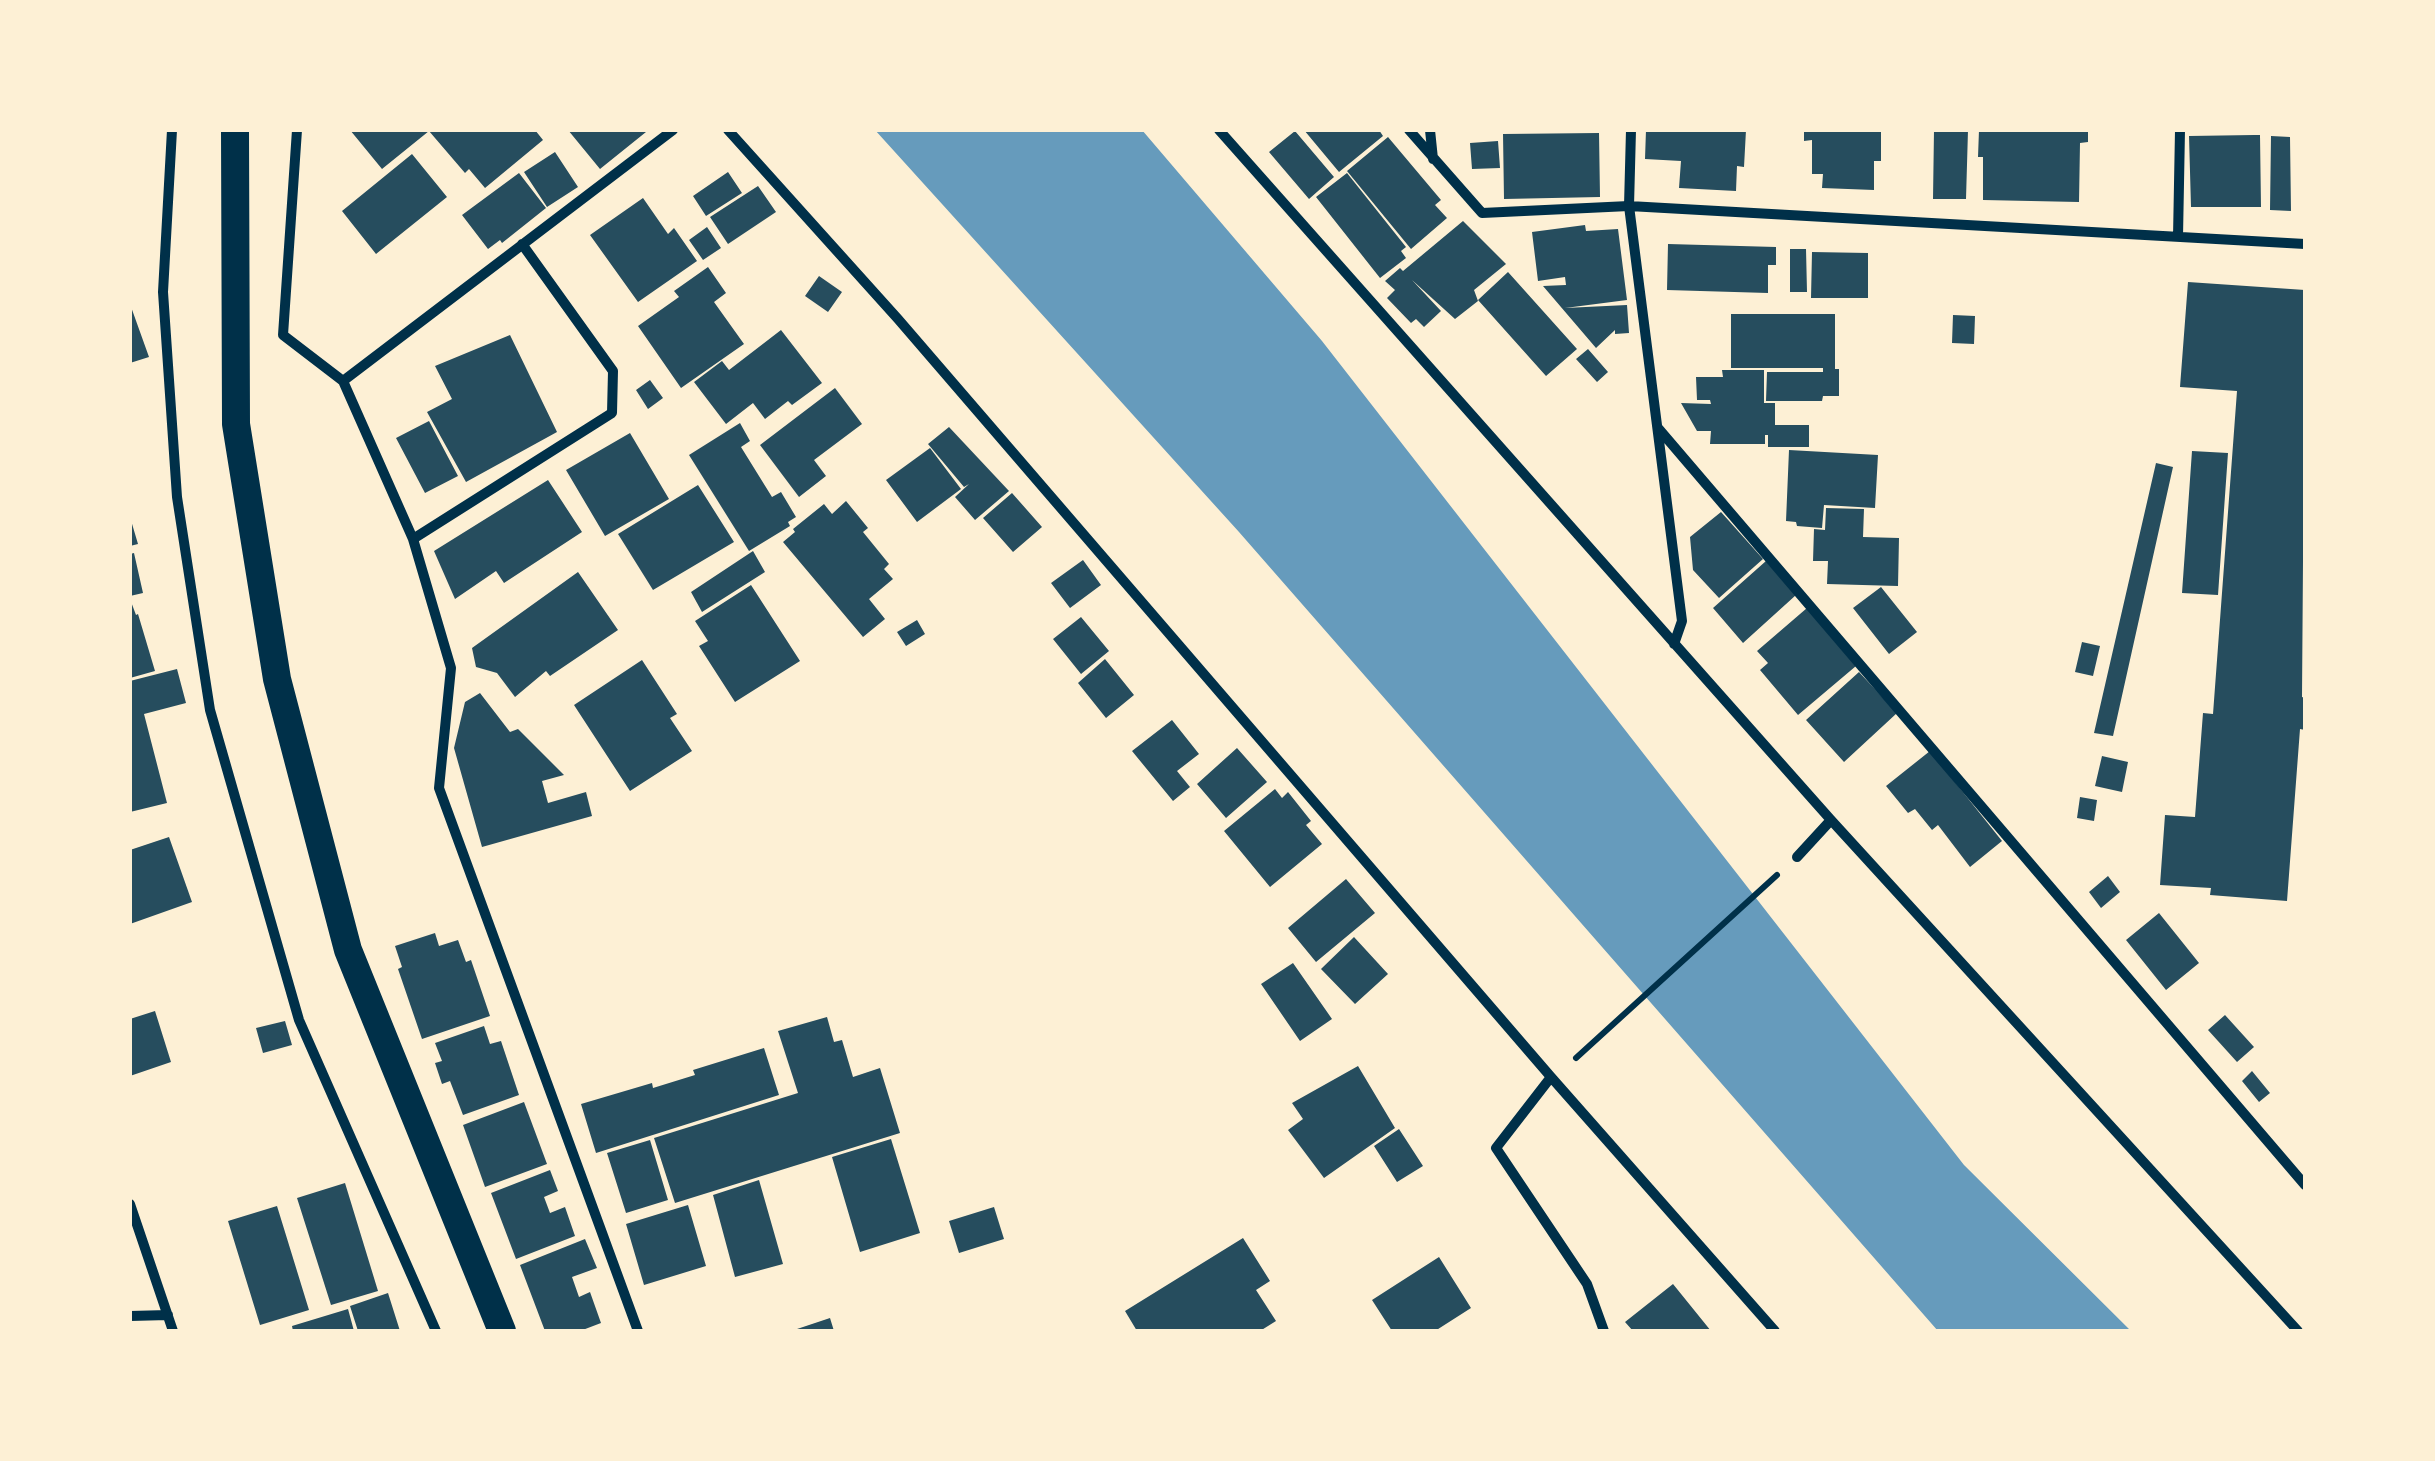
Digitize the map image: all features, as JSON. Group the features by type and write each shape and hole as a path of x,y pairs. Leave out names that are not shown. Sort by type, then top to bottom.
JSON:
{"highway":[{"path":"235,130 236,424 277,679 348,950 502,1331"}],"street":[{"path":"172,130 163,292 176,496 210,710 299,1020 436,1331"},
{"path":"296,130 283,335 343,382 413,539 451,668 439,788 638,1331"},
{"path":"343,382 673,130"},
{"path":"728,130 898,320 1551,1077 1776,1331"},
{"path":"1218,130 1831,820 2298,1331"},
{"path":"1409,130 1482,213 1629,206 2305,244"},
{"path":"1430,130 1433,159"},
{"path":"1631,130 1629,206 1682,621 1674,644"},
{"path":"2178,237 2180,130"},
{"path":"413,539 612,413 613,371 522,244"},
{"path":"1658,428 2305,1186"},
{"path":"1797,858 1831,820"},
{"path":"1551,1077 1496,1148 1587,1284 1604,1331"},
{"path":"130,1204 173,1331"},
{"path":"130,1316 168,1315"}],"path":[{"path":"1592,1045 1797,858"}],"water":[{"path":"875,130 1142,130 1322,341 1964,1165 2131,1331 1938,1331 1239,532"}],"building":[{"path":"350,130 535,130 543,140 485,188 469,169 465,173 429,131 382,169"},
{"path":"568,130 644,130 646,132 600,169"},
{"path":"1304,130 1379,130 1383,136 1339,172"},
{"path":"1646,130 1746,130 1744,167 1737,166 1736,191 1679,188 1681,161 1645,159"},
{"path":"1804,130 1881,130 1881,161 1874,161 1874,190 1822,188 1823,174 1812,174 1812,140 1804,141"},
{"path":"1934,130 1968,130 1966,199 1933,199"},
{"path":"1979,130 2088,130 2088,142 2080,143 2079,202 1983,200"},
{"path":"1295,131 1334,177 1309,199 1269,152"},
{"path":"1599,133 1600,197 1504,199 1503,134"},
{"path":"2260,135 2261,207 2191,207 2189,136"},
{"path":"2271,136 2290,137 2291,211 2270,210"},
{"path":"1388,137 1441,200 1435,205 1447,218 1411,249 1347,171"},
{"path":"1498,141 1500,168 1472,169 1470,143"},
{"path":"555,152 578,187 547,207 524,172"},
{"path":"412,154 447,197 376,254 342,211"},
{"path":"728,172 742,193 706,216 693,196"},
{"path":"519,173 546,208 502,243 500,240 488,249 462,215"},
{"path":"1347,173 1406,247 1401,251 1406,258 1380,278 1316,197"},
{"path":"758,186 776,212 728,244 710,217"},
{"path":"643,198 668,234 674,228 697,261 638,302 590,235"},
{"path":"1463,221 1506,264 1474,290 1478,301 1455,319 1412,280 1441,311 1424,327 1416,319 1411,323 1387,298 1395,290 1385,281 1400,268 1403,271"},
{"path":"1585,225 1586,231 1618,229 1627,300 1565,308 1627,305 1629,333 1615,334 1615,330 1596,348 1543,286 1566,285 1565,277 1538,281 1532,232"},
{"path":"707,227 721,248 703,260 689,240"},
{"path":"1668,244 1776,247 1776,265 1768,265 1768,293 1667,290"},
{"path":"1790,249 1806,249 1807,292 1790,292"},
{"path":"1812,252 1868,253 1868,298 1811,298"},
{"path":"708,267 726,293 714,302 744,344 681,388 638,326 679,297 674,291"},
{"path":"1508,272 1577,349 1546,376 1478,300"},
{"path":"819,276 842,292 828,312 805,296"},
{"path":"2188,282 2305,290 2305,730 2300,729 2287,901 2210,895 2211,888 2160,885 2165,815 2195,817 2203,713 2213,714 2237,391 2180,387"},
{"path":"130,304 149,357 130,363"},
{"path":"1731,314 1835,314 1839,396 1823,396 1822,401 1766,401 1767,372 1823,372 1823,368 1731,368"},
{"path":"1953,315 1975,316 1974,344 1952,343"},
{"path":"781,330 822,383 765,419 753,403 726,424 694,382 722,361 729,370"},
{"path":"510,335 557,432 466,482 427,412 452,399 435,366"},
{"path":"1588,349 1608,372 1597,382 1576,359"},
{"path":"1722,370 1764,370 1764,403 1775,403 1775,425 1809,425 1809,447 1768,447 1768,435 1765,444 1710,444 1711,431 1697,431 1681,403 1711,404 1710,400 1697,400 1696,377 1723,377"},
{"path":"650,380 663,398 648,409 636,390"},
{"path":"835,388 862,424 814,460 826,476 799,497 760,445"},
{"path":"429,421 458,476 425,493 396,438"},
{"path":"740,423 750,441 741,447 772,497 781,492 796,517 788,522 790,526 749,551 689,455"},
{"path":"949,427 1009,491 975,520 955,497 969,484 964,487 928,444"},
{"path":"630,433 669,499 605,536 566,470"},
{"path":"930,448 961,489 917,522 886,480"},
{"path":"1789,450 1878,455 1875,508 1824,505 1822,528 1786,521"},
{"path":"2192,451 2228,453 2218,595 2182,593"},
{"path":"2156,463 2173,467 2113,736 2094,733"},
{"path":"548,480 582,532 504,583 496,571 455,599 434,551"},
{"path":"698,485 734,542 653,590 618,534"},
{"path":"1012,493 1042,527 1013,552 983,518"},
{"path":"846,501 868,528 863,532 889,564 884,569 893,579 869,599 885,619 863,637 783,542 824,504 832,514"},
{"path":"1826,508 1864,509 1863,537 1899,538 1898,586 1827,584 1828,561 1813,561 1814,529 1825,530"},
{"path":"1721,512 1763,559 1719,598 1693,570 1690,537"},
{"path":"130,517 138,544 130,546"},
{"path":"753,551 765,572 702,612 691,592"},
{"path":"134,553 143,593 130,596 130,554"},
{"path":"1083,560 1101,585 1070,608 1051,583"},
{"path":"1766,561 1796,595 1743,643 1713,608"},
{"path":"578,572 618,630 550,676 546,671 515,697 497,673 476,667 472,648"},
{"path":"751,585 800,661 735,702 699,646 708,641 695,621"},
{"path":"1881,587 1917,632 1889,654 1853,608"},
{"path":"130,599 155,671 130,678"},
{"path":"1807,608 1856,666 1798,715 1760,670 1768,663 1757,651"},
{"path":"1081,617 1109,651 1081,674 1053,639"},
{"path":"917,620 925,634 906,646 897,632"},
{"path":"2082,642 2100,646 2093,676 2075,672"},
{"path":"1105,659 1134,695 1106,718 1078,683"},
{"path":"642,660 677,714 670,718 692,751 630,791 574,705"},
{"path":"177,669 186,703 144,714 167,803 130,812 130,681"},
{"path":"1859,672 1897,713 1844,762 1806,720"},
{"path":"480,693 510,732 518,729 564,775 542,781 548,803 586,792 592,816 482,847 454,748 465,702"},
{"path":"1172,720 1199,754 1177,771 1190,787 1173,801 1132,751"},
{"path":"1237,748 1267,782 1226,818 1197,784"},
{"path":"1930,751 2002,841 1970,867 1938,825 1932,830 1915,809 1908,813 1886,786"},
{"path":"2102,756 2128,762 2122,792 2095,786"},
{"path":"1275,789 1282,798 1288,792 1311,821 1306,825 1322,844 1270,887 1224,831"},
{"path":"2080,797 2097,800 2094,821 2077,818"},
{"path":"169,837 192,902 130,924 130,850"},
{"path":"2108,876 2120,892 2101,908 2089,892"},
{"path":"1346,879 1375,913 1316,962 1288,928"},
{"path":"2159,913 2199,963 2166,990 2126,940"},
{"path":"435,933 439,946 458,940 466,962 471,960 490,1016 422,1039 398,969 402,967 395,946"},
{"path":"1354,937 1388,974 1355,1004 1321,969"},
{"path":"1293,963 1332,1019 1300,1041 1261,984"},
{"path":"155,1011 171,1062 130,1076 130,1019"},
{"path":"2225,1015 2254,1047 2237,1062 2208,1030"},
{"path":"827,1017 834,1042 842,1040 853,1077 880,1068 900,1133 675,1203 654,1138 798,1093 778,1031"},
{"path":"285,1021 292,1045 263,1053 256,1028"},
{"path":"484,1026 490,1044 501,1041 519,1095 463,1115 450,1081 442,1084 435,1063 442,1061 435,1043"},
{"path":"764,1048 779,1095 596,1153 581,1104 652,1083 653,1088 695,1075 693,1070"},
{"path":"1358,1066 1395,1128 1324,1178 1288,1130 1303,1119 1292,1103"},
{"path":"2252,1071 2270,1093 2259,1102 2242,1081"},
{"path":"524,1102 547,1164 485,1187 463,1125"},
{"path":"1399,1129 1423,1166 1397,1182 1374,1146"},
{"path":"891,1139 920,1233 860,1252 832,1157"},
{"path":"650,1140 668,1200 626,1213 607,1153"},
{"path":"550,1170 558,1191 544,1197 550,1213 565,1207 575,1236 516,1259 491,1193"},
{"path":"759,1180 783,1264 735,1277 713,1195"},
{"path":"345,1183 378,1291 331,1305 297,1198"},
{"path":"688,1205 706,1266 644,1285 626,1224"},
{"path":"277,1206 309,1310 260,1325 228,1221"},
{"path":"994,1207 1004,1239 959,1253 949,1221"},
{"path":"1243,1238 1270,1281 1256,1290 1276,1321 1260,1331 1137,1331 1125,1311"},
{"path":"585,1239 597,1268 572,1277 579,1297 590,1292 601,1323 580,1331 545,1331 520,1265"},
{"path":"1439,1257 1471,1308 1435,1331 1392,1331 1372,1300"},
{"path":"1673,1284 1711,1331 1633,1331 1625,1322"},
{"path":"388,1293 400,1331 358,1331 350,1306"},
{"path":"348,1309 354,1331 293,1331 292,1326"},
{"path":"830,1318 834,1331 794,1331 794,1330"}]}
